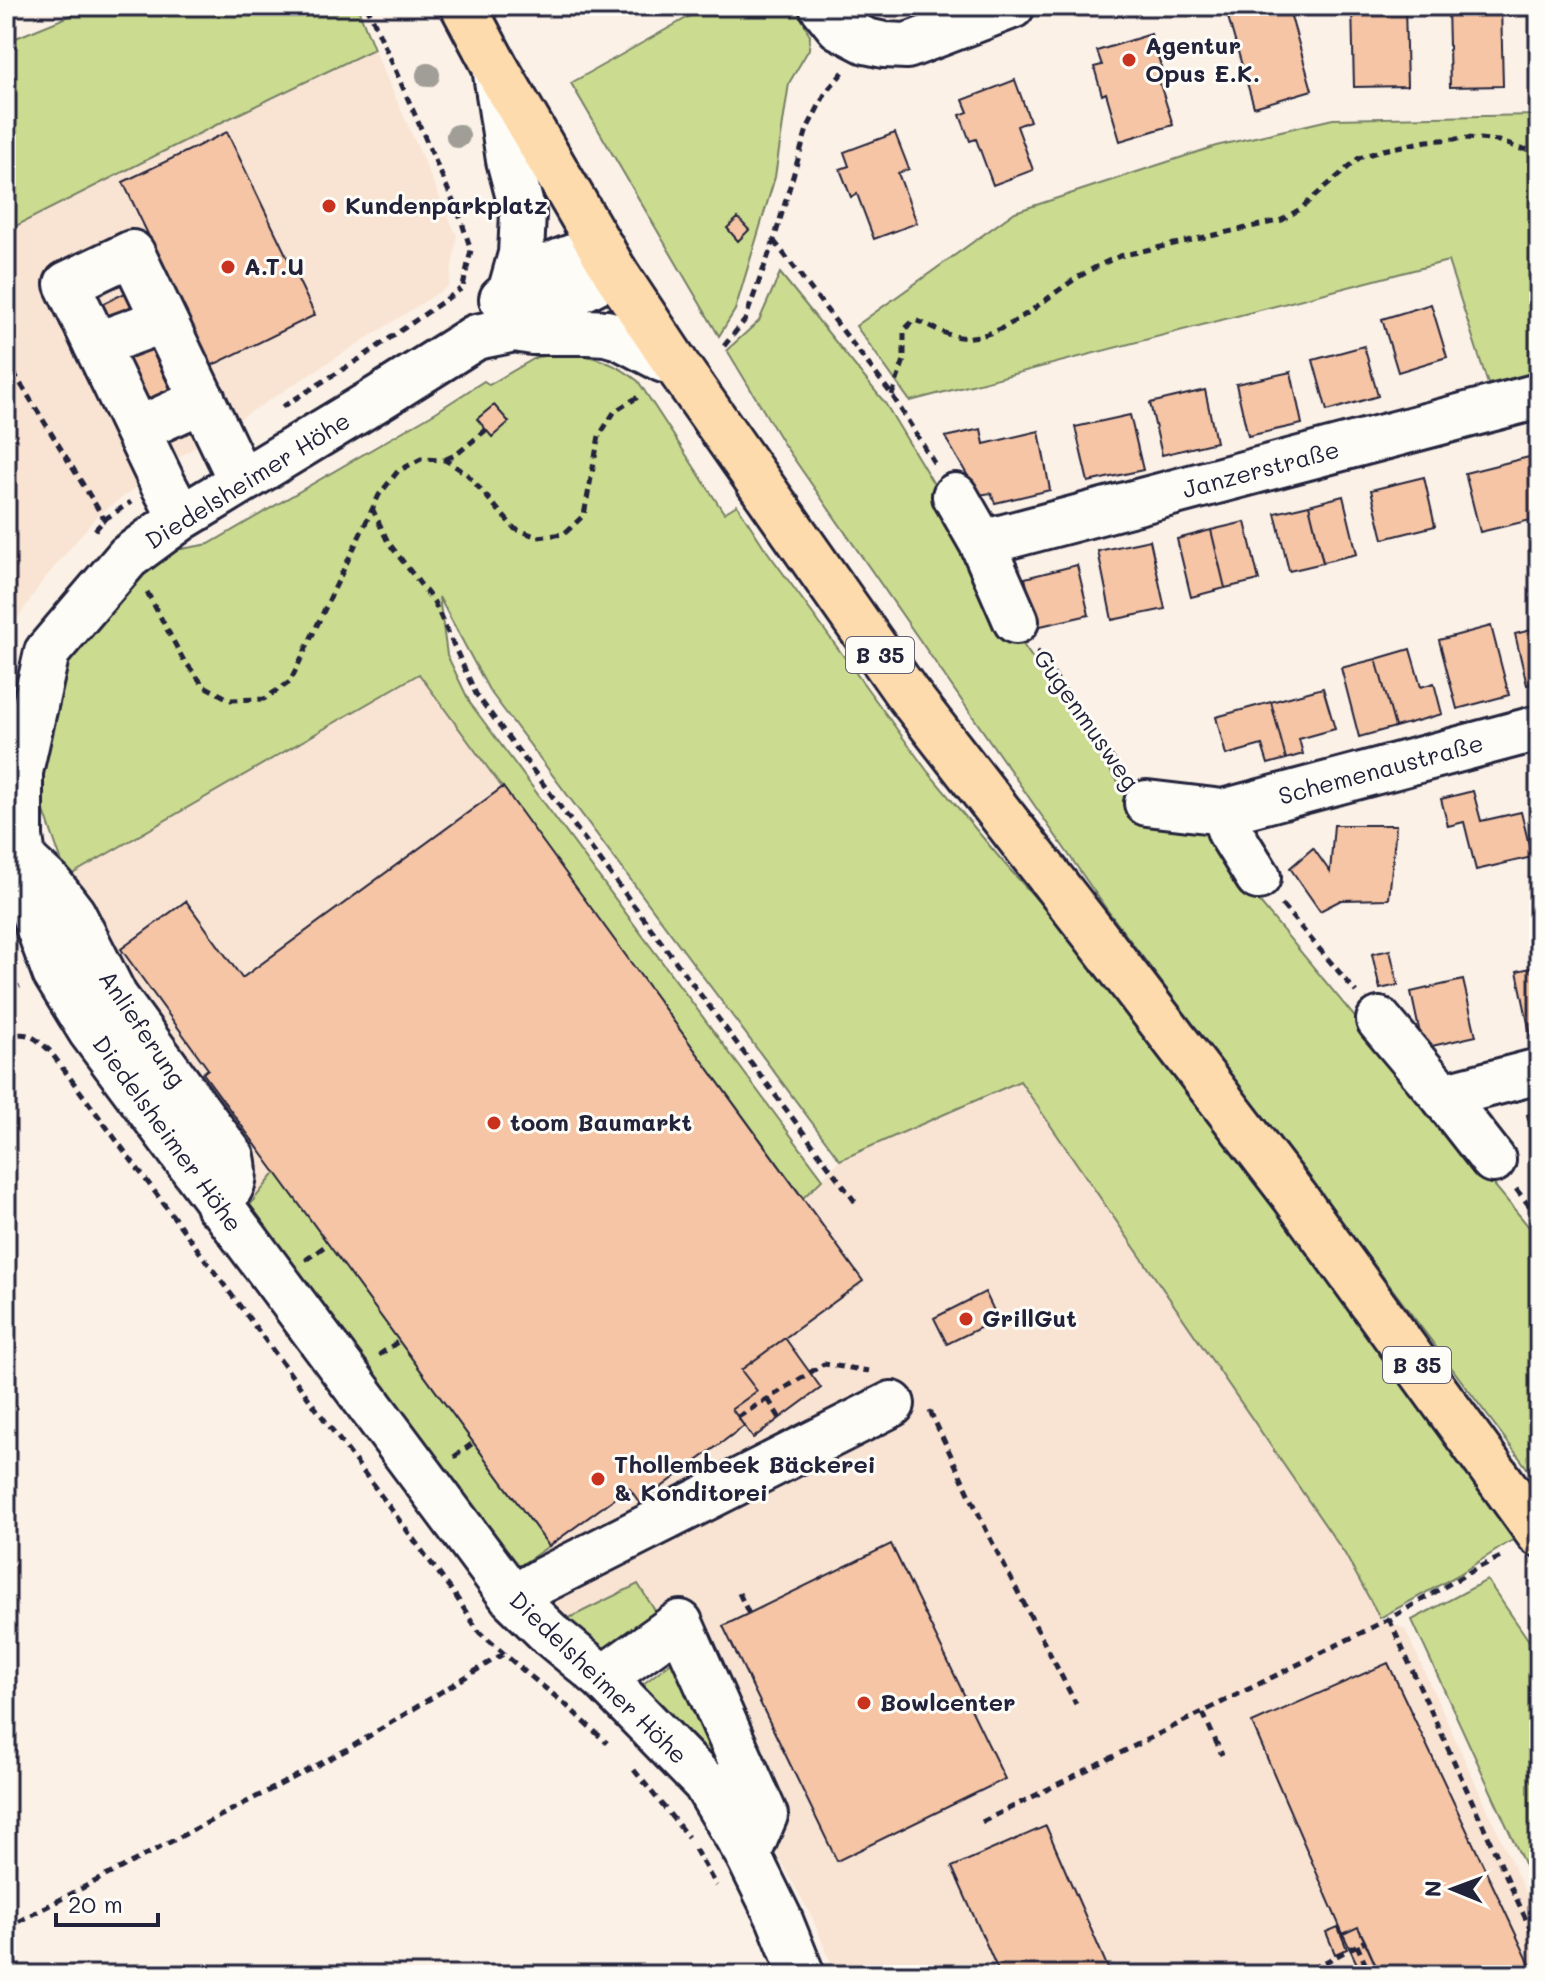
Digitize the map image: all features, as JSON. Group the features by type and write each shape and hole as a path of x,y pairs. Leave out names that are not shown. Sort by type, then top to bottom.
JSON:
{"main road":[{"name":"B 35","path":"463,6 608,260 671,363 906,692 1295,1197 1539,1534"}],"street":[{"path":"822,6 839,27 887,43 1012,6"},
{"path":"495,66 509,160 523,213 521,254 500,320 533,332 606,333 671,363"},
{"path":"172,500 67,284 132,253 241,481"},
{"name":"Diedelsheimer Höhe","path":"608,260 557,302 500,320 241,481 172,500 47,652 20,772 20,837 30,904 55,973 90,1030 513,1598 603,1678 705,1783 748,1855 779,1918 802,1975"},
{"path":"117,387 183,360"},
{"path":"117,387 183,360"},
{"name":"Janzerstraße","path":"982,543 1539,396"},
{"path":"955,496 982,543 1016,621"},
{"name":"Schemenaustraße","path":"1223,812 1539,728"},
{"name":"Gugenmusweg","path":"1147,803 1223,812"},
{"path":"1223,812 1230,832 1258,877"},
{"path":"1379,1020 1493,1160"},
{"path":"1443,1096 1539,1071"},
{"path":"513,1598 891,1400"},
{"path":"603,1678 680,1623 765,1815 748,1855"}],"path":[{"path":"273,413 361,358 461,289 471,250 460,217 367,6"},
{"path":"724,346 745,320 774,240 807,129 826,92 853,60 887,43"},
{"path":"892,395 904,360 904,330 914,320 940,332 961,337 982,336 1005,326 1095,267 1120,256 1282,220 1300,209 1359,158 1383,150 1427,141 1468,138 1539,150"},
{"path":"774,240 892,395 955,496"},
{"path":"6,360 105,519 172,500"},
{"path":"445,460 466,473 515,529 538,537 564,534 584,515 599,436 615,411 638,397"},
{"path":"128,557 183,659 204,686 231,700 264,699 290,682 372,508 398,471 421,459 445,460 486,430"},
{"path":"372,508 388,542 434,602 476,694 856,1203"},
{"name":"Gugenmusweg","path":"1016,621 1137,794 1147,803"},
{"path":"1258,877 1379,1020"},
{"path":"378,1355 399,1341"},
{"path":"738,1417 824,1364 891,1400 991,1540 1076,1704"},
{"path":"453,1457 473,1443"},
{"path":"982,1822 1389,1619 1473,1570"},
{"path":"739,1593 749,1614"},
{"path":"1389,1619 1539,1948"},
{"path":"6,1928 348,1749 503,1654"},
{"path":"1203,1713 1222,1755"},
{"path":"1312,1969 1365,1941"},
{"path":"1357,1945 1370,1975"}],"shaded area":[{"path":"374,49 457,236 449,286 164,467 96,517 42,582 6,639 6,231"},
{"path":"419,674 803,1198 840,1160 1020,1081 1345,1554 1380,1618 1405,1629 1539,1922 1539,1975 836,1975 812,1917 734,1779 639,1584 565,1620 509,1573 548,1546 276,1173 243,1213 67,877"}],"green space":[{"path":"94,6 357,6 374,49 6,231 6,42"},
{"path":"708,6 796,6 810,36 809,49 789,83 775,177 735,310 719,336 571,83"},
{"path":"1539,115 1539,371 1488,384 1448,261 910,401 856,326 1015,212 1216,146 1333,119"},
{"path":"780,273 885,403 947,506 1006,620 1142,816 1202,824 1251,892 1539,1239 1539,1484 1105,907 783,443 727,350 759,321"},
{"path":"567,353 604,361 638,381 724,513 737,505 764,547 928,772 1077,944 1286,1217 1517,1537 1458,1575 1380,1618 1345,1554 1020,1081 840,1160 489,690 439,597 447,655 470,703 823,1179 803,1198 419,674 67,877 40,799 41,764 65,670 91,626 142,570 176,550 209,544 484,381 489,385 537,357"},
{"path":"276,1172 549,1546 509,1573 243,1213"},
{"path":"1487,1580 1539,1655 1539,1896 1412,1620"},
{"path":"638,1584 659,1617 611,1657 565,1620"},
{"path":"679,1656 734,1779 638,1688"}],"building":[{"path":"1265,6 1288,6 1312,90 1254,107 1228,17"},
{"path":"1352,6 1405,6 1407,86 1354,87"},
{"path":"1448,6 1501,6 1503,86 1450,87"},
{"path":"1151,34 1165,79 1159,81 1173,125 1120,141 1106,93 1102,95 1094,67 1102,65 1097,51"},
{"path":"1015,80 1030,121 1017,126 1033,170 993,185 976,139 970,141 960,115 968,112 963,100"},
{"name":"A.T.U","path":"227,132 315,315 211,366 123,182"},
{"path":"895,133 909,169 898,173 917,223 874,239 857,194 851,197 840,169 849,166 844,152"},
{"path":"738,218 749,230 738,241 727,228"},
{"path":"125,293 182,414 151,429 94,308"},
{"path":"1431,304 1447,357 1398,372 1382,319"},
{"path":"1364,346 1378,396 1327,411 1313,360"},
{"path":"1291,372 1302,424 1248,436 1236,384"},
{"path":"1205,390 1216,442 1162,455 1150,403"},
{"path":"494,405 509,422 492,437 477,419"},
{"path":"1130,415 1143,470 1088,482 1075,427"},
{"path":"981,429 984,444 1039,431 1050,490 995,503 991,493 979,495 945,437"},
{"path":"1529,457 1539,498 1539,518 1480,532 1465,473"},
{"path":"1424,477 1435,526 1383,539 1371,490"},
{"path":"1343,496 1357,554 1323,562 1309,505"},
{"path":"1309,505 1323,563 1289,571 1275,513"},
{"path":"1245,522 1259,580 1225,588 1211,530"},
{"path":"1211,530 1225,588 1191,597 1177,539"},
{"path":"1150,540 1165,609 1112,620 1098,551"},
{"path":"1077,565 1089,615 1036,627 1025,578"},
{"path":"1491,626 1509,695 1457,709 1439,640"},
{"path":"1539,628 1539,682 1527,685 1515,634"},
{"path":"1410,649 1421,687 1434,683 1442,714 1395,727 1376,659"},
{"path":"1376,659 1395,727 1359,737 1341,668"},
{"path":"1323,688 1335,729 1299,739 1303,754 1286,759 1271,702"},
{"path":"1271,702 1286,759 1268,764 1262,745 1226,755 1216,717"},
{"name":"toom Baumarkt","path":"503,787 863,1281 741,1370 757,1391 732,1409 744,1426 640,1503 629,1488 549,1546 203,1073 208,1069 121,949 186,901 242,978"},
{"path":"1473,791 1481,821 1521,812 1532,857 1476,870 1464,822 1448,826 1441,799"},
{"path":"1334,825 1396,825 1389,899 1341,900 1320,911 1290,868 1313,848 1330,872"},
{"path":"1390,950 1398,985 1380,989 1372,954"},
{"path":"1539,966 1539,1046 1533,1047 1517,971"},
{"path":"1463,980 1476,1036 1423,1048 1411,992"},
{"path":"1539,1111 1539,1161 1527,1115"},
{"name":"GrillGut","path":"985,1292 998,1319 947,1344 934,1318"},
{"path":"785,1338 821,1388 753,1438 732,1409 757,1391 741,1370"},
{"name":"Bowlcenter","path":"891,1544 1005,1779 837,1861 723,1626"},
{"path":"1388,1663 1535,1975 1380,1975 1358,1927 1343,1934 1252,1723"},
{"path":"1046,1826 1111,1975 1000,1975 952,1867"},
{"path":"1338,1927 1347,1949 1335,1954 1326,1932"},
{"path":"1358,1927 1380,1975 1362,1975 1343,1934"}],"place":[{"name":"Agentur Opus E.K.","path":"1129,60"},
{"name":"Kundenparkplatz","path":"329,206"},
{"name":"A.T.U","path":"228,267"},
{"name":"toom Baumarkt","path":"494,1123"},
{"name":"GrillGut","path":"966,1319"},
{"name":"Thollembeek Bäckerei & Konditorei","path":"598,1479"},
{"name":"Bowlcenter","path":"864,1703"}]}
